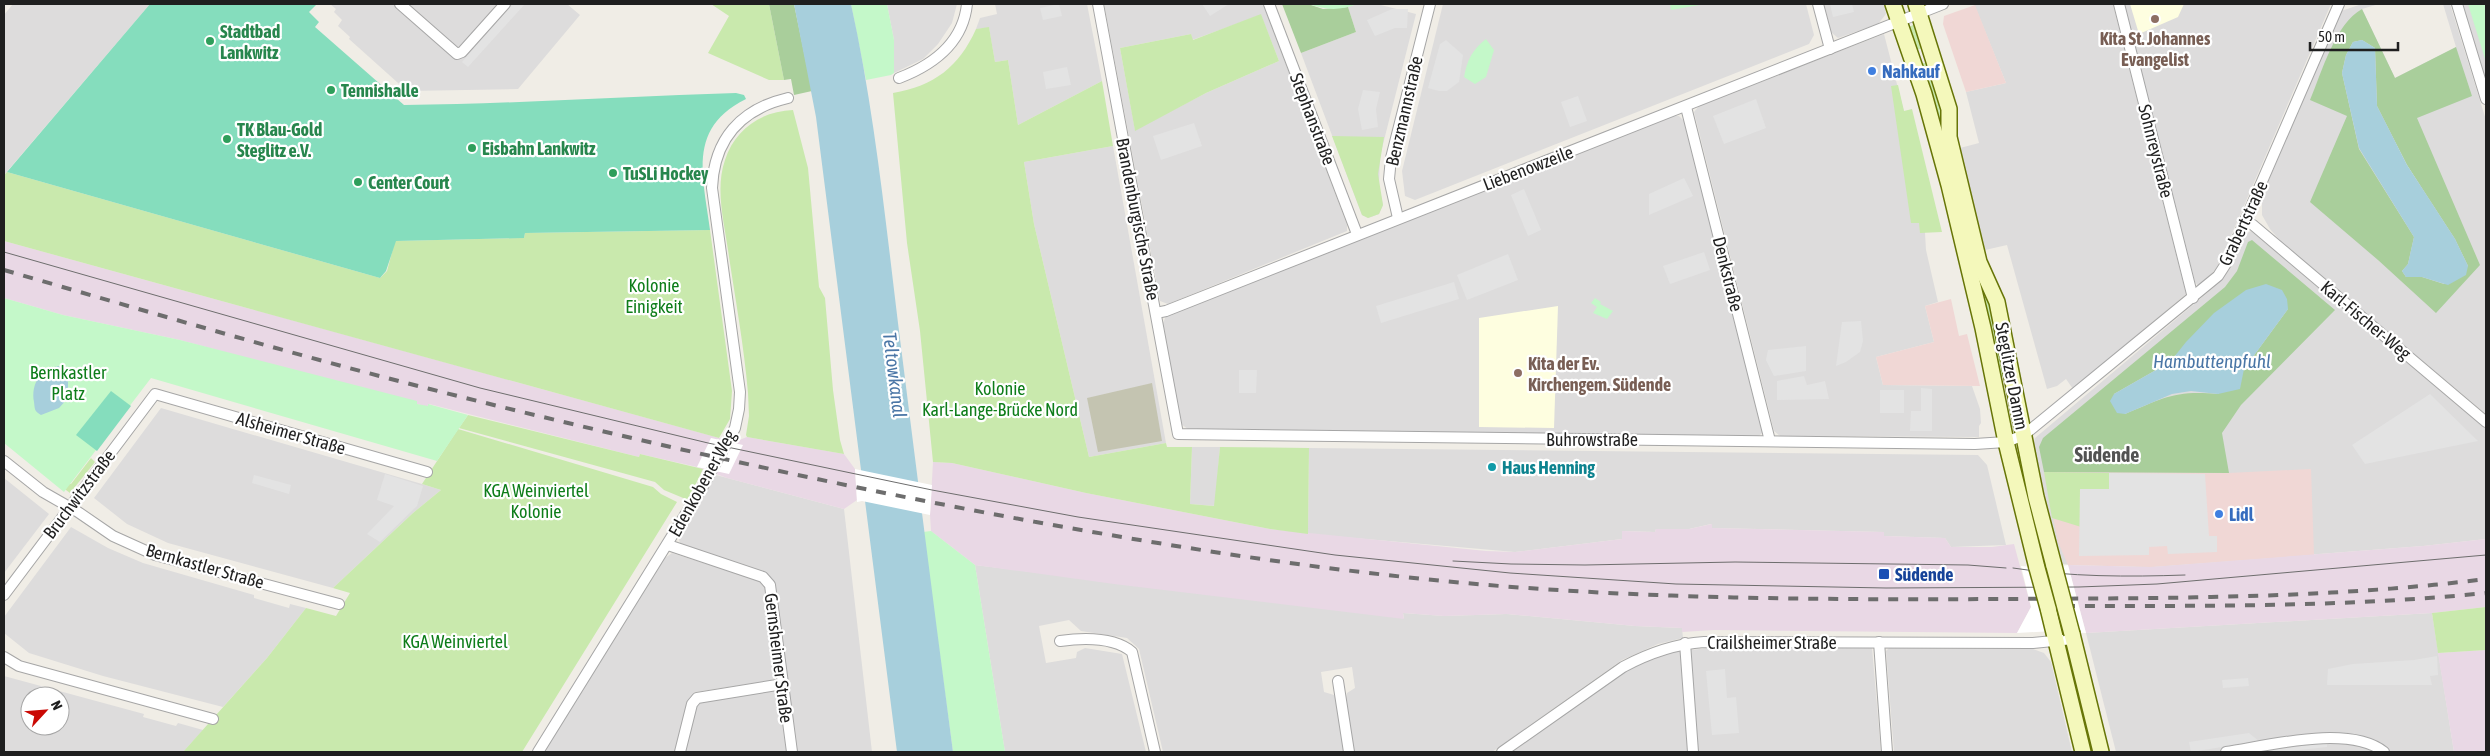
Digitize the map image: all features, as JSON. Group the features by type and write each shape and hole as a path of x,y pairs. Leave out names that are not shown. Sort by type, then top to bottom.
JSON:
{"main road":[{"name":"Steglitzer Damm","path":"1893,4 1924,94 1949,185 1984,328 2006,442 2083,752"},
{"name":"Steglitzer Damm","path":"1918,8 1949,109 1949,137 1979,262 1997,302 2024,435 2054,566 2101,752"}],"street":[{"path":"400,4 457,54 462,52 505,4"},
{"path":"899,78 922,69 940,57 958,31 966,13 967,4"},
{"name":"Brandenburgische Straße","path":"1098,4 1178,434"},
{"name":"Stephanstraße","path":"1269,4 1357,234"},
{"name":"Benzmannstraße","path":"1398,218 1389,179 1391,158 1430,4"},
{"path":"1818,4 1830,49"},
{"name":"Liebenowzeile","path":"1156,312 1166,310 1686,107 1899,21 1918,8 1943,4"},
{"name":"Sohnreystraße","path":"2118,4 2193,298"},
{"name":"Grabertstraße","path":"2006,442 2024,435 2218,276 2227,262 2339,4"},
{"path":"2457,4 2486,99"},
{"name":"Edenkobener Weg","path":"538,752 668,545 735,428 740,404 712,188 714,164 728,135 740,122 764,105 788,98"},
{"name":"Denkstraße","path":"1686,107 1770,441"},
{"name":"Karl-Fischer-Weg","path":"2245,221 2253,224 2486,422"},
{"name":"Alsheimer Straße","path":"155,394 427,472"},
{"name":"Bruchwitzstraße","path":"4,595 155,394"},
{"name":"Buhrowstraße","path":"1178,434 1968,444 2006,442"},
{"name":"Bernkastler Straße","path":"4,460 43,492 70,507 113,536 155,555 339,604"},
{"name":"Gernsheimer Straße","path":"668,545 767,580 771,592 792,752"},
{"name":"Crailsheimer Straße","path":"1502,752 1623,667 1657,651 1685,643 2033,642 2055,636 2073,637"},
{"path":"1060,642 1080,639 1108,642 1125,646 1132,652 1155,752"},
{"path":"1879,642 1887,752"},
{"path":"1685,643 1693,752"},
{"path":"4,657 19,666 213,719"},
{"path":"1338,681 1349,752"},
{"path":"680,752 692,704 697,698 783,684"},
{"path":"2226,752 2324,739 2361,741 2378,747 2384,752"}],"shaded area":[{"path":"13,4 150,4 4,175 4,15"},
{"path":"330,4 567,4 580,15 518,89 407,91 349,39 350,37 338,26 342,20 334,12 336,9"},
{"path":"513,4 525,4 468,67 462,62"},
{"path":"887,4 957,4 952,23 938,44 923,59 894,73 894,40"},
{"path":"995,4 1087,4 1102,81 1018,125 1008,60 995,62 989,28 976,29 980,18 997,14"},
{"path":"1059,4 1062,16 1043,20 1040,8"},
{"path":"1104,4 1263,4 1347,225 1347,231 1168,304 1160,301","holes":["1261,15 1279,61 1206,93 1135,130 1120,48 1191,34 1192,40"]},
{"path":"1202,4 1229,4 1210,16"},
{"path":"1357,4 1377,4 1416,14 1380,156 1379,186 1383,205 1379,214 1368,218 1362,215 1301,53 1356,32 1348,7"},
{"path":"1443,4 1806,4 1814,35 1809,44 1415,200 1405,196 1402,171"},
{"path":"1824,4 1884,4 1886,14 1878,24 1838,38 1831,32"},
{"path":"1830,4 1852,4 1854,12 1833,17"},
{"path":"1974,4 2113,4 2186,294 2073,389 2066,379 2057,386 2047,389 2007,245 1985,250 1960,148 1979,143 1966,92 2006,83"},
{"path":"2124,4 2331,4 2221,259 2215,270 2198,286 2195,282"},
{"name":"Kita St. Johannes Evangelist","path":"2130,4 2184,4 2178,17 2139,34"},
{"path":"2362,4 2379,4 2362,9 2395,78 2456,47 2443,4 2450,4 2486,120 2486,414 2282,243 2270,229 2262,215 2262,196 2341,11","holes":["2348,102 2385,124 2468,271"]},
{"path":"2462,4 2486,4 2486,80"},
{"path":"1975,5 2006,83 1966,92 1943,24 1944,16"},
{"path":"1392,9 1408,9 1407,28 1395,28 1375,36 1367,20"},
{"path":"1884,34 1922,181 1926,250 1938,302 1925,306 1934,342 1876,357 1883,385 1972,386 1980,409 1979,437 1780,436 1774,431 1694,112 1699,106"},
{"path":"1446,40 1463,55 1459,82 1447,91 1439,91 1428,88 1440,44"},
{"path":"1067,67 1071,85 1046,89 1043,72"},
{"path":"1363,90 1380,92 1376,109 1378,127 1362,130 1358,109"},
{"path":"1578,96 1587,121 1570,127 1561,102"},
{"path":"1756,99 1766,128 1724,144 1713,116"},
{"path":"1674,116 1679,116 1685,122 1763,432 1759,436 1189,430 1181,424 1163,323 1166,316"},
{"path":"1194,123 1202,146 1161,160 1153,136"},
{"path":"1113,146 1166,443 1089,457 1034,224 1024,162"},
{"path":"1684,178 1693,196 1649,215 1649,194"},
{"path":"1524,189 1541,230 1528,236 1511,195"},
{"path":"2251,231 2486,429 2486,539 2423,546 2151,567 2059,564 2050,533 2033,445 2035,438 2219,283 2231,267 2246,234"},
{"path":"4,241 734,442 747,437 844,454 855,469 857,500 844,509 727,478 697,467 640,454 639,457 429,404 428,407 180,340 63,315 4,298"},
{"path":"1704,252 1710,270 1670,284 1663,266"},
{"path":"1508,254 1518,280 1467,300 1457,275"},
{"path":"1454,282 1459,299 1381,323 1376,306"},
{"path":"1951,299 1959,336 1967,334 1980,386 1883,385 1876,357 1934,342 1925,306"},
{"name":"Kita der Ev. Kirchengem. Südende","path":"1558,306 1554,428 1479,427 1479,318"},
{"path":"1861,321 1863,341 1860,352 1846,362 1836,366 1842,322"},
{"path":"1806,346 1806,371 1774,376 1766,360 1768,350"},
{"path":"1239,370 1257,370 1256,393 1239,393"},
{"path":"1804,376 1807,385 1825,381 1829,399 1777,400 1777,381"},
{"path":"1152,383 1162,441 1098,452 1087,398"},
{"path":"1921,388 1932,389 1932,431 1910,431 1911,411 1921,411"},
{"path":"1880,390 1904,390 1904,413 1880,413"},
{"path":"2430,394 2478,441 2365,464 2352,445"},
{"path":"161,408 441,490 413,513 333,588 168,543 127,524 94,498"},
{"path":"1192,447 1220,447 1215,506 1190,504"},
{"path":"1309,448 1978,455 1987,465 2006,545 1951,547 1945,538 1884,536 1883,532 1712,528 1711,524 1689,529 1656,529 1655,532 1623,531 1622,539 1515,552 1308,534"},
{"path":"933,462 952,463 1086,493 1270,529 1486,551 1515,552 1622,539 1622,531 1655,532 1656,529 1689,529 1712,524 1712,528 1884,532 1884,536 1945,538 1951,547 1992,547 2014,544 2031,607 2017,633 1714,630 1682,632 1682,628 1635,626 1507,614 1444,616 1403,613 1404,619 1114,584 975,565 931,531"},
{"path":"2311,469 2314,555 2151,567 2068,565 2058,542 2044,472 2229,473"},
{"path":"2109,473 2205,474 2209,536 2217,536 2217,552 2168,554 2167,546 2149,547 2149,555 2079,556 2080,489 2109,489"},
{"path":"385,474 423,486 417,506 380,542 367,534 394,506 377,500"},
{"path":"254,475 291,485 289,494 252,483"},
{"path":"716,475 844,509 872,752 796,752 775,584 766,574 681,545 679,540 680,534"},
{"path":"4,478 49,514 4,573"},
{"path":"71,527 108,548 143,563 254,595 254,598 289,608 290,604 306,608 267,658 223,707 103,676 29,653 4,633 4,617"},
{"path":"2486,539 2486,607 2432,613 2086,633 2068,565 2151,567 2423,546"},
{"path":"672,553 760,581 766,587 777,672 775,678 769,681 695,692 688,701 675,752 544,752 665,558"},
{"path":"975,565 1404,618 1403,613 1444,616 1507,614 1635,626 1682,628 1683,638 1658,644 1622,660 1492,752 1354,752 1346,698 1347,693 1355,688 1352,667 1321,672 1324,692 1334,695 1336,698 1345,752 1163,752 1139,649 1127,638 1081,631 1069,620 1039,626 1046,663 1076,658 1077,652 1085,648 1122,654 1146,752 1005,752"},
{"path":"2432,613 2454,752 2116,752 2086,633"},
{"path":"1717,647 1872,648 1881,752 1698,752 1691,650"},
{"path":"1889,648 2033,649 2044,653 2051,662 2072,752 1894,752 1886,651"},
{"path":"1678,650 1681,652 1688,752 1512,752 1628,669 1654,657"},
{"path":"2486,650 2486,752 2454,752 2438,653"},
{"path":"2437,656 2438,675 2430,676 2432,685 2327,685 2328,669 2353,664 2414,660"},
{"path":"1725,669 1727,698 1736,697 1739,733 1712,735 1706,671"},
{"path":"4,676 41,686 20,686 20,736 70,736 70,694 144,714 143,717 176,726 178,723 203,730 183,752 4,752"},
{"path":"2248,678 2249,686 2223,688 2222,680"},
{"path":"772,690 777,692 780,698 787,752 685,752 696,707 700,701"},
{"path":"2249,733 2259,741 2191,752 2189,742"},
{"path":"2327,743 2327,747 2281,752 2254,752"}],"green space":[{"path":"150,4 317,4 309,12 319,22 315,27 404,105 736,93 744,95 746,99 727,111 714,124 707,139 703,155 703,172 710,230 525,233 524,238 396,241 386,271 380,278 7,172"},
{"path":"711,4 769,4 784,80 769,80 708,53 729,16"},
{"path":"769,4 794,4 812,91 794,95 791,79 784,80"},
{"path":"851,4 887,4 894,40 894,73 891,75 866,80"},
{"path":"1282,4 1308,4 1323,9 1348,7 1356,32 1301,53"},
{"path":"1308,4 1357,4 1332,9"},
{"path":"1670,4 1705,4 1671,10"},
{"path":"2468,4 2486,4 2486,62"},
{"path":"2362,9 2395,78 2456,47 2472,96 2417,118 2480,265 2436,313 2310,202 2347,116 2310,100 2330,50 2344,26","holes":["2362,40 2375,48 2377,106 2407,165 2455,239 2468,266 2444,284 2422,277 2406,277 2402,271 2408,264 2414,237 2359,149 2342,73 2346,55 2353,42"]},
{"path":"1261,14 1279,61 1206,93 1135,131 1120,48 1191,34 1193,40"},
{"path":"1916,26 1923,48 1916,50 1909,27"},
{"name":"Kolonie Karl-Lange-Brücke Nord","path":"989,27 995,62 1008,60 1018,125 1102,81 1113,146 1024,162 1034,224 1089,457 1166,443 1167,447 1192,447 1190,504 1214,506 1220,447 1309,448 1308,534 1270,529 1086,493 952,463 933,462 920,331 907,243 893,93 921,85 944,73 962,54 976,29"},
{"path":"1486,39 1494,50 1486,77 1475,84 1464,77 1465,71 1474,51"},
{"path":"1923,63 1927,63 1942,107 1943,135 1941,136 1922,67"},
{"path":"1898,85 1904,111 1912,109 1942,232 1920,233 1919,223 1911,223 1891,86"},
{"path":"793,110 808,168 819,287 825,298 833,390 840,440 844,454 747,437 746,435 749,416 748,393 742,339 721,205 722,171 735,139 751,124 771,114"},
{"path":"1332,136 1384,137 1378,174 1383,205 1379,214 1368,218 1362,215"},
{"name":"Kolonie Einigkeit","path":"7,172 380,278 387,271 395,241 524,238 525,233 710,230 732,391 730,419 719,438 4,241 4,175"},
{"path":"2252,240 2335,310 2241,405 2222,433 2229,473 2044,472 2039,447 2043,438 2225,287 2237,271 2248,242","holes":["2288,309 2244,369 2218,394 2191,393 2170,396 2125,414 2114,394 2170,362"]},
{"path":"1979,275 1989,298 2004,376 2000,377"},
{"name":"Bernkastler Platz","path":"4,298 63,315 180,340 417,401 417,404 428,406 428,404 468,415 437,461 151,378 64,492 4,443"},
{"path":"1595,298 1601,302 1600,304 1613,311 1607,319 1593,313 1597,307 1591,303"},
{"path":"111,391 131,406 97,451 76,435"},
{"path":"468,415 639,457 640,454 703,469 688,500 664,490 655,482 459,428"},
{"name":"KGA Weinviertel","path":"458,429 653,487 661,494 677,502 522,752 183,752 267,658 306,608 336,616 350,593 333,588 413,513 441,490 422,484"},
{"path":"91,458 95,462 70,493 50,478 71,484"},
{"path":"2023,466 2039,538 2035,536 2017,468"},
{"path":"2044,472 2109,473 2109,489 2081,527 2052,518"},
{"path":"931,531 975,565 1005,752 953,752 923,532"},
{"path":"2486,607 2486,650 2438,653 2432,613"},
{"path":"2074,662 2095,752 2088,752 2068,664"}],"water":[{"name":"Teltowkanal","path":"794,4 851,4 866,83 878,163 953,752 897,752 816,117"},
{"path":"2362,40 2375,48 2377,106 2407,165 2455,239 2468,266 2466,275 2448,285 2422,277 2406,277 2402,271 2408,264 2414,237 2359,148 2342,73 2346,55 2353,42"},
{"name":"Hambuttenpfuhl","path":"2266,284 2282,290 2287,299 2288,309 2244,369 2240,389 2218,394 2191,391 2172,394 2125,414 2117,413 2110,401 2114,394 2170,362 2214,313 2246,290"},
{"path":"58,366 64,368 68,374 68,398 59,408 41,415 35,408 34,389 38,379 46,371"}],"pier":[{"path":"711,438 743,445 729,474 697,467"},
{"path":"855,469 932,485 930,515 862,501 857,502"},
{"path":"2068,565 2086,633 2054,631 2017,633 2031,607 2021,566 2049,568"}],"tram line":[{"path":"4,252 480,388 708,443 932,490 1078,517 1335,555 1510,573 1676,584 1886,588 2079,587 2157,584 2486,555"},
{"path":"1453,561 1585,565 1735,562 1968,565 2006,568"},
{"path":"2013,568 2099,576 2185,575"}],"railway":[{"path":"4,270 376,375 505,408 732,461 1036,522 1211,552 1343,570 1542,589 1696,596 1851,599 2246,596 2426,586 2486,579"},
{"path":"2065,606 2223,606 2329,603 2434,598 2486,593"}],"place":[{"name":"Kita St. Johannes Evangelist","path":"2155,19"},
{"name":"Stadtbad Lankwitz","path":"210,41"},
{"name":"Nahkauf","path":"1872,71"},
{"name":"Tennishalle","path":"331,90"},
{"name":"TK Blau-Gold Steglitz e.V.","path":"227,139"},
{"name":"Eisbahn Lankwitz","path":"472,148"},
{"name":"TuSLi Hockey","path":"613,173"},
{"name":"Center Court","path":"358,182"},
{"name":"Kita der Ev. Kirchengem. Südende","path":"1518,373"},
{"name":"Haus Henning","path":"1492,467"},
{"name":"Lidl","path":"2219,514"},
{"name":"Südende","path":"1884,574"}],"district":[{"name":"Südende","path":"2107,454"}],"park label":[{"name":"KGA Weinviertel Kolonie","path":"536,500"}]}
